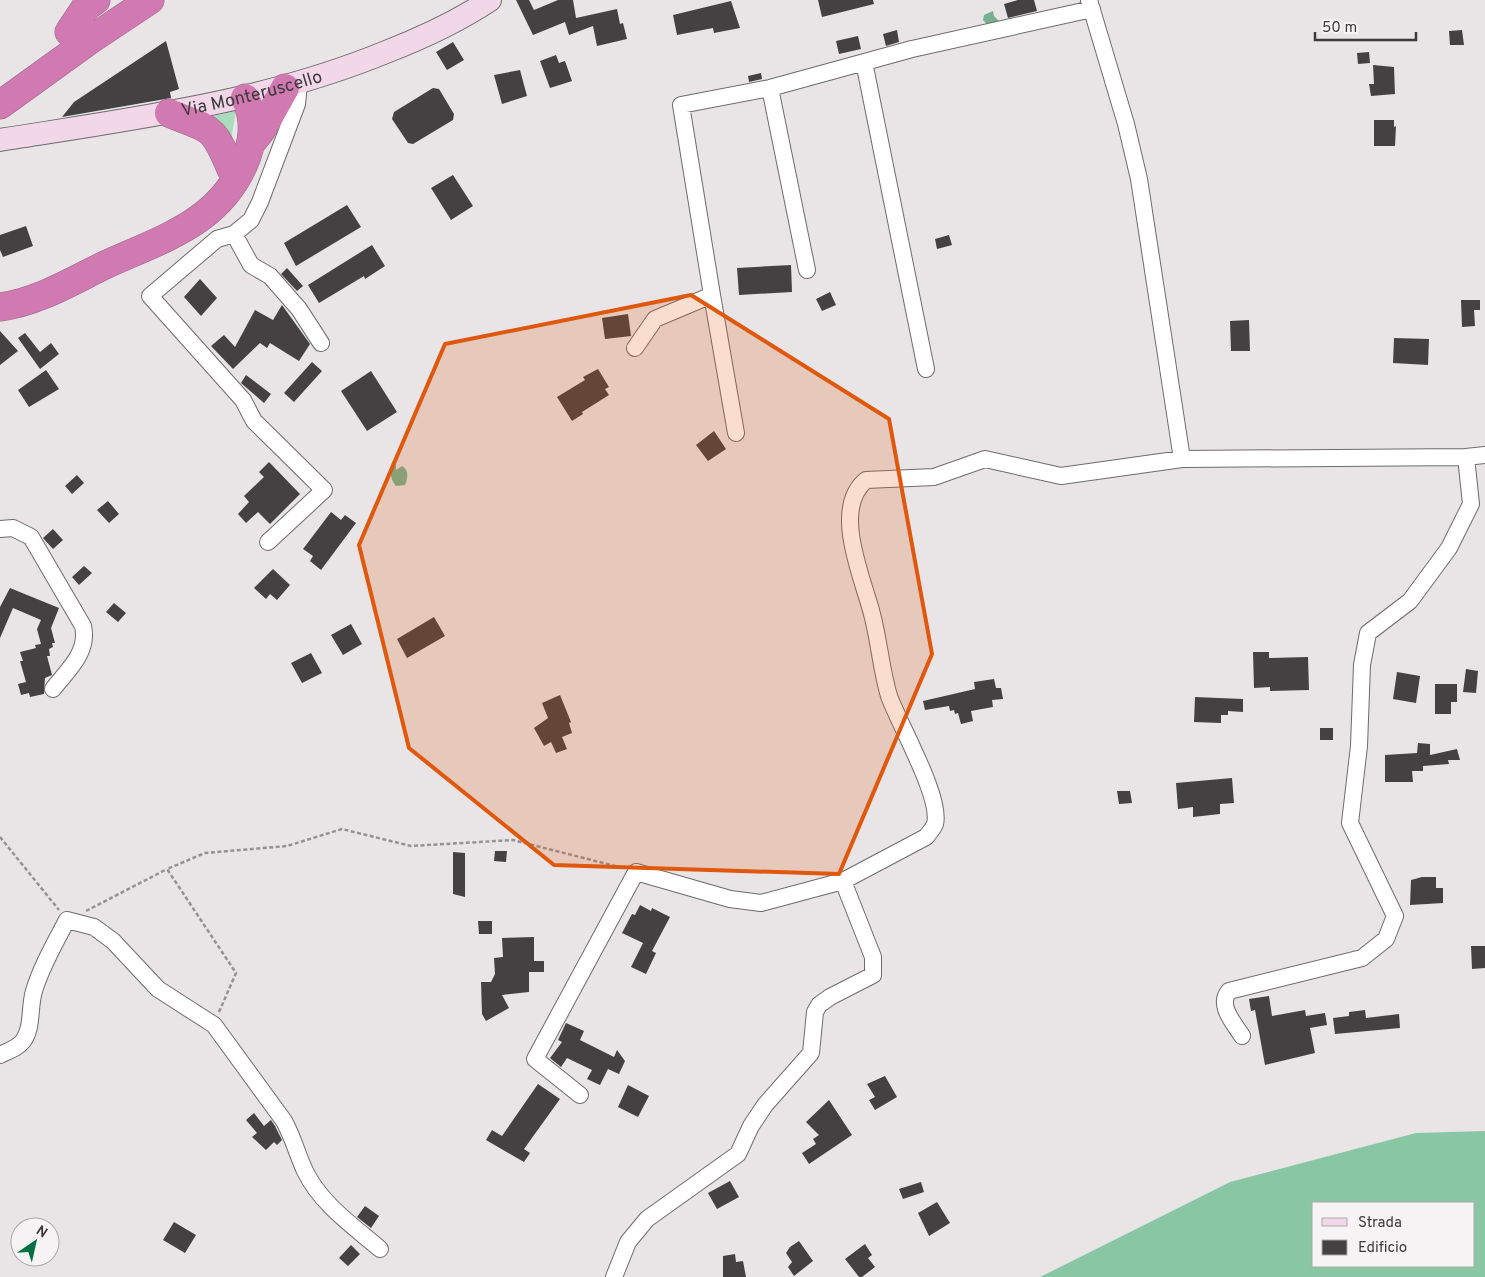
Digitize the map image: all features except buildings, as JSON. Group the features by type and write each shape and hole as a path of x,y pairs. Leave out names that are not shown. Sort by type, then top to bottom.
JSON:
{"highway":[{"path":"69,32 85,8 96,0"},
{"path":"0,83 69,32 118,0"},
{"path":"0,105 90,40 150,0"},
{"path":"230,179 238,178 253,141 292,86"},
{"path":"245,98 253,117 253,141"},
{"path":"0,307 35,298 180,230 214,208 224,199 230,179 245,98"},
{"path":"169,113 194,121 210,130 216,137 230,179"}],"street":[{"name":"Via Monteruscello","path":"0,140 169,113 245,98 292,86 416,40 466,17 490,0"},
{"path":"736,433 681,105 770,88 912,49 1090,5 1126,124 1139,179 1182,459"},
{"path":"864,62 926,369"},
{"path":"268,542 324,490 254,421 243,400 150,296 217,239 234,234 250,220 260,202 297,104 292,86"},
{"path":"770,88 807,270"},
{"path":"234,234 251,265 270,276 299,309 321,343"},
{"path":"635,348 655,319 712,295"},
{"path":"580,1095 535,1059 636,872 730,899 760,904 843,881 926,836 934,826 936,814 924,775 889,695 872,614 854,550 850,525 851,507 858,486 866,480 874,478 934,477 985,459 1061,476 1182,459 1466,458 1485,455"},
{"path":"1242,1036 1225,1007 1224,998 1229,991 1362,958 1386,940 1395,916 1350,823 1359,746 1362,665 1368,633 1410,600 1449,548 1471,504 1466,458"},
{"path":"0,528 13,528 31,537 83,626 84,647 53,689"},
{"path":"614,1277 628,1242 647,1219 738,1154 751,1126 765,1105 812,1053 815,1012 819,1005 830,997 872,975 873,957 843,881"},
{"path":"0,1055 14,1049 23,1041 28,1031 34,991 51,950 67,920 94,927 113,941 158,989 214,1025 284,1120 293,1136 305,1171 324,1202 380,1248"}],"path":[{"path":"0,837 67,920 167,868 205,853 287,846 342,829 410,846 513,840 636,872"},
{"path":"167,868 236,973 214,1025"}],"highlighted area":[{"path":"691,295 889,419 932,654 839,874 554,865 409,748 359,545 445,344"}],"shaded area":[{"path":"993,11 994,16 1000,22 987,24 983,20 984,15"},
{"path":"236,111 229,151 201,119"},
{"path":"393,461 396,463 396,470 402,466 407,472 405,485 396,486 392,481 391,470"},
{"path":"1485,1131 1485,1277 1040,1277 1230,1182 1416,1133"}]}
